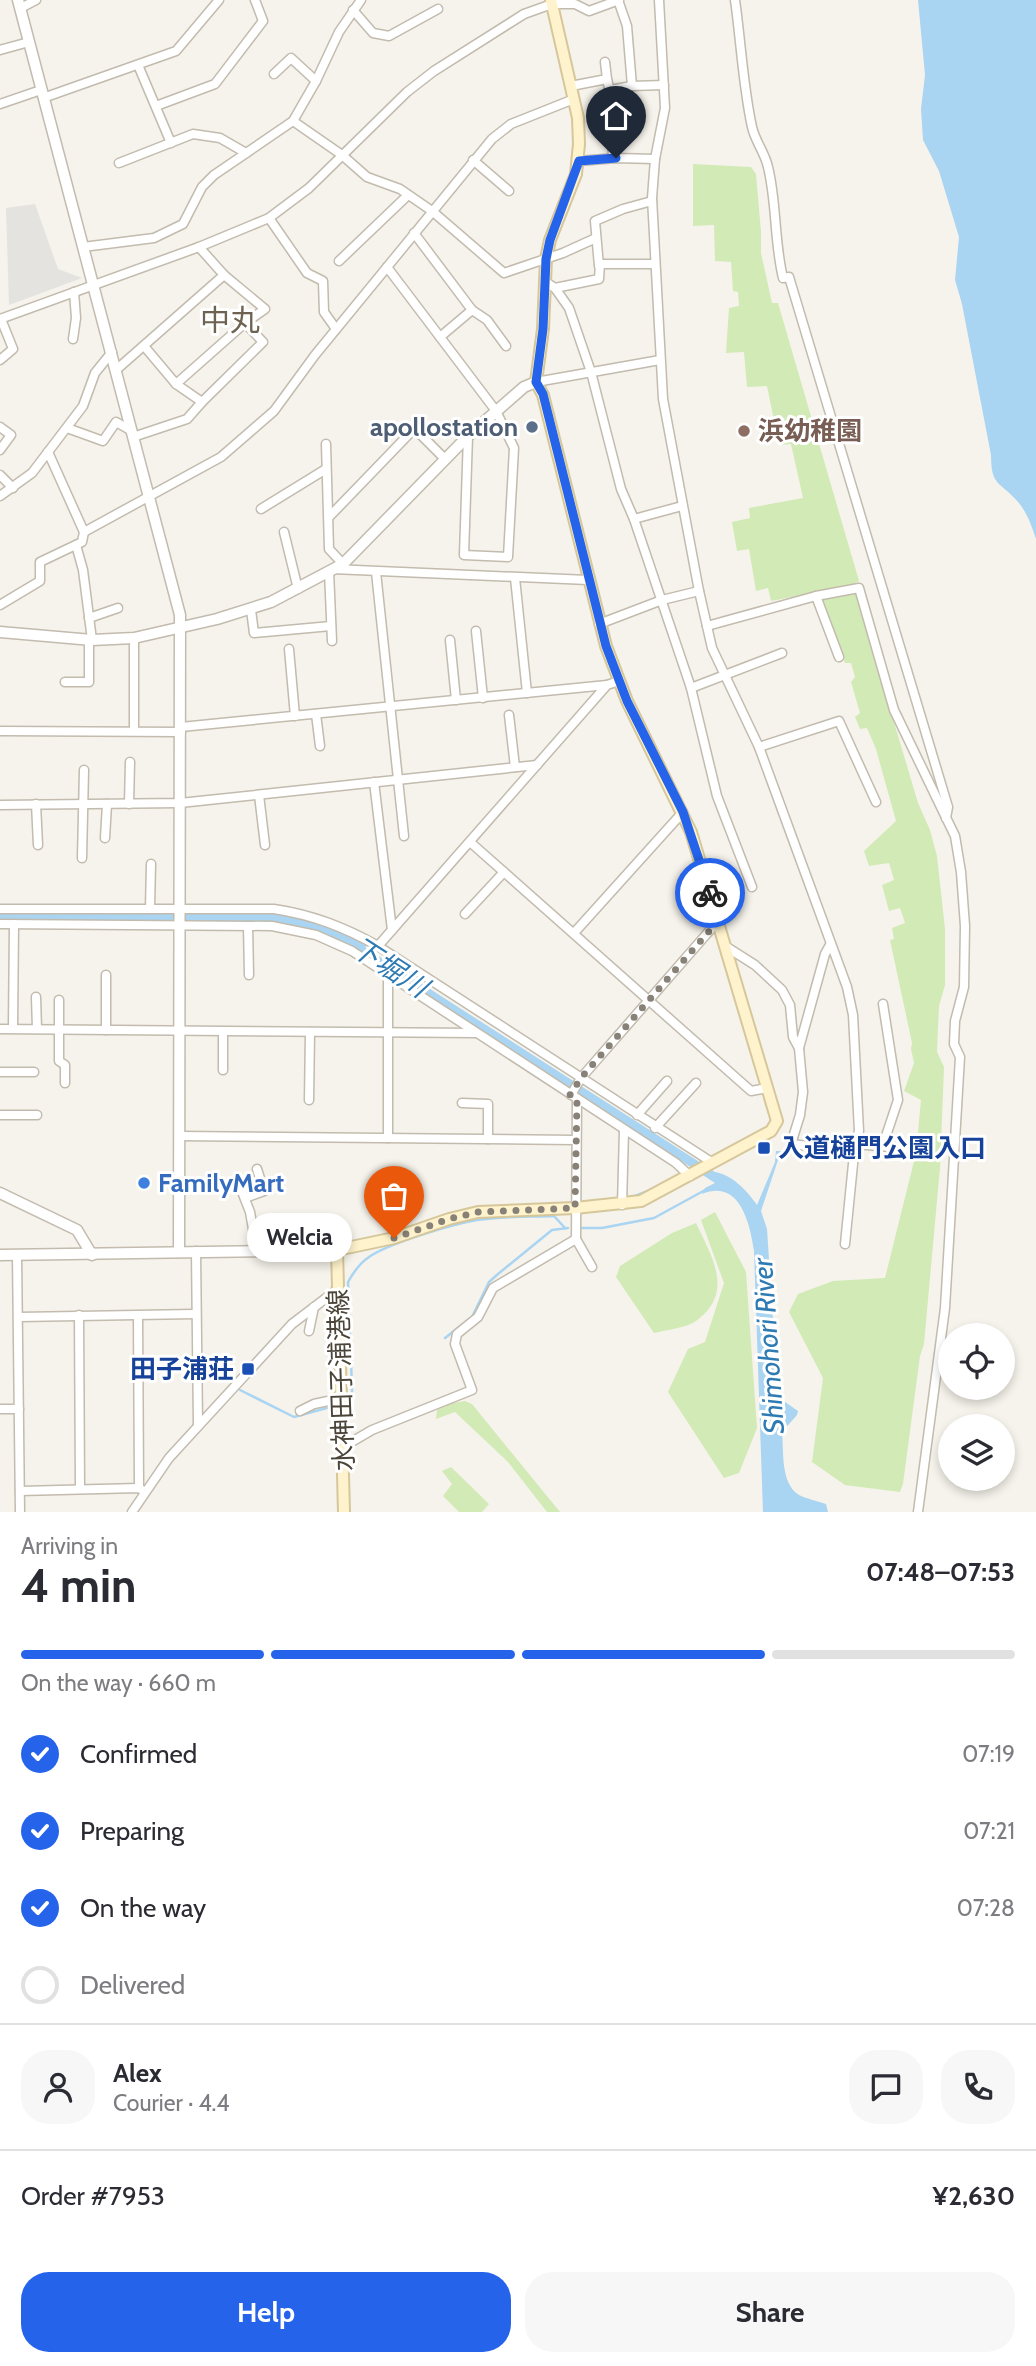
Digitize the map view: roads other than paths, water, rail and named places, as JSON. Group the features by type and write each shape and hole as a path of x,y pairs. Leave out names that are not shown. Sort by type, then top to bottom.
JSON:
{"main road":[{"name":"水神田子浦港線","path":"344,1512 337,1250 394,1238 464,1214 622,1205 654,1196 771,1131 776,1121 726,946 683,812 619,681 599,624 543,394 536,382 550,285 547,257 550,240 579,161 578,118 551,2"}],"street":[{"path":"36,0 19,4 180,615 179,1252"},
{"path":"0,104 42,94 176,51 219,0"},
{"path":"156,106 215,84 263,21 255,0"},
{"path":"83,247 154,239 183,224 202,187 214,175 293,121 316,81 338,32 361,0"},
{"path":"0,360 13,349 0,319 199,247 269,218 309,188 407,92 434,71 524,14 551,2 575,4 589,10 618,0 628,26 632,86"},
{"path":"659,0 664,85 663,121 655,159 652,201 663,399 712,648 759,747 847,988 853,1015 859,1131 855,1144 845,1244"},
{"path":"735,0 752,130 768,164 776,215 775,236 783,278 789,277 793,290 948,807 946,818"},
{"path":"353,10 373,33 388,36 438,9"},
{"path":"0,50 29,42"},
{"path":"274,74 291,58 316,81"},
{"path":"606,62 613,158"},
{"path":"138,65 171,143"},
{"path":"576,85 607,79"},
{"path":"610,90 664,85"},
{"path":"84,532 221,457 274,411 336,329 492,139 511,124 574,99"},
{"path":"293,121 342,155 367,177 400,190 432,211 504,273 596,238"},
{"path":"119,163 193,134 220,138 246,153"},
{"path":"579,161 613,158 655,159"},
{"path":"473,160 509,191"},
{"path":"339,261 407,196"},
{"path":"550,285 598,279 595,221 652,201"},
{"path":"269,218 307,272 323,281 324,312 336,329"},
{"path":"414,233 472,310 487,320 506,346"},
{"path":"176,384 245,323 265,309 224,275 199,247"},
{"path":"599,266 655,264"},
{"path":"387,267 496,411 514,448 508,557 464,555 468,436"},
{"path":"116,370 224,275"},
{"path":"550,285 569,308 591,372 621,489 634,519 691,688 717,796 752,887"},
{"path":"74,292 74,339"},
{"path":"440,337 472,310"},
{"path":"133,434 187,419 264,342 245,323"},
{"path":"144,346 176,384 202,402"},
{"path":"0,496 32,473 67,428 83,406 95,373 112,352"},
{"path":"0,632 91,640 134,638 251,610 298,589 343,564 468,436 524,387 536,382 660,360"},
{"path":"67,428 103,441 116,422 133,434"},
{"path":"0,427 10,435 0,450"},
{"path":"329,517 412,431 421,435 445,459"},
{"path":"326,444 329,548 343,564"},
{"path":"0,605 40,581 40,562 82,542 84,532 48,452"},
{"path":"261,509 326,469"},
{"path":"0,475 13,488"},
{"path":"634,519 682,506"},
{"path":"284,532 298,589"},
{"path":"65,682 89,682 89,618 83,570 76,545"},
{"path":"331,570 588,580"},
{"path":"331,570 332,641"},
{"path":"376,572 404,836"},
{"path":"514,578 527,693"},
{"path":"707,626 816,596 859,588 894,710 955,836 965,926 964,987 955,1021 954,1044 960,1056 944,1308 918,1512"},
{"path":"599,624 662,600 699,591"},
{"path":"816,596 839,657"},
{"path":"89,618 118,608"},
{"path":"251,610 254,633 331,626"},
{"path":"476,631 483,698"},
{"path":"134,638 134,731"},
{"path":"450,640 456,700"},
{"path":"289,649 295,716"},
{"path":"691,688 782,653"},
{"path":"0,731 181,729 607,685 619,681"},
{"path":"378,946 607,685"},
{"path":"316,714 320,746"},
{"path":"509,715 515,767"},
{"path":"759,747 839,721 876,803"},
{"path":"129,803 130,762"},
{"path":"0,805 180,803 537,765"},
{"path":"82,858 84,770"},
{"path":"374,782 392,930"},
{"path":"259,794 265,845"},
{"path":"36,804 38,845"},
{"path":"106,838 107,804"},
{"path":"574,933 683,812"},
{"path":"470,842 751,1091 767,1088"},
{"path":"150,908 151,864"},
{"path":"465,914 505,872"},
{"path":"0,909 274,909 332,922 378,946 712,1164"},
{"path":"592,1267 576,1239 574,1097 581,1078 718,921"},
{"path":"0,923 272,926 316,935 334,942 388,974 693,1174"},
{"path":"13,1028 14,924"},
{"path":"248,926 249,975"},
{"path":"830,945 825,954 799,1048 803,1091 800,1115 791,1144 836,1149 855,1144 914,1149"},
{"path":"726,946 755,965 782,990 790,1005 793,1037 799,1048"},
{"path":"387,1138 388,974"},
{"path":"106,975 106,1030"},
{"path":"36,997 37,1029"},
{"path":"59,1000 59,1061 65,1065 65,1083"},
{"path":"883,1004 898,1100 883,1145"},
{"path":"0,1029 477,1033"},
{"path":"223,1032 223,1070"},
{"path":"309,1100 310,1032"},
{"path":"0,1072 34,1072"},
{"path":"636,1115 667,1082"},
{"path":"655,1128 696,1083"},
{"path":"462,1103 488,1104 488,1139"},
{"path":"0,1115 37,1115"},
{"path":"622,1205 624,1130"},
{"path":"179,1136 575,1140"},
{"path":"245,1198 264,1191 257,1169"},
{"path":"239,1184 250,1212 257,1252"},
{"path":"0,1193 78,1230 92,1255"},
{"path":"343,1447 372,1430 472,1390 455,1343 457,1334 478,1317 493,1288 576,1239"},
{"path":"0,1255 337,1250"},
{"path":"196,1251 198,1426"},
{"path":"17,1255 20,1512"},
{"path":"132,1512 142,1490 169,1458 292,1324 338,1289"},
{"path":"309,1331 314,1307"},
{"path":"19,1317 195,1314"},
{"path":"79,1315 80,1489"},
{"path":"138,1316 142,1490"},
{"path":"300,1410 341,1398"},
{"path":"0,1409 19,1409"},
{"path":"20,1491 142,1490"}],"water":[{"path":"918,0 1036,0 1036,539 1024,510 998,483 991,465 962,304 955,280 959,237 939,171 923,140 921,109 925,75"},
{"name":"Shimohori River","path":"346,935 715,1172 734,1180 757,1205 775,1162 776,1151 781,1151 761,1211 767,1229 778,1397 798,1411 782,1432 784,1466 793,1490 799,1495 826,1504 828,1512 763,1512 754,1251 750,1228 741,1206 726,1192 702,1194 705,1188 715,1183 343,941"}],"waterway":[{"name":"下堀川","path":"0,915 279,917 328,927 359,945"},
{"path":"582,1228 602,1228 654,1218 707,1189"},
{"path":"632,1197 648,1191"},
{"path":"349,1404 352,1404 352,1388 348,1282 366,1259 405,1241 477,1220 554,1216 565,1228"},
{"path":"445,1338 472,1317 489,1282 552,1230 568,1228"},
{"path":"240,1390 294,1417 334,1406"}],"place":[{"name":"apollostation","path":"532,427"},
{"name":"浜幼稚園","path":"744,431"},
{"name":"入道樋門公園入口","path":"764,1148"},
{"name":"FamilyMart","path":"144,1183"},
{"name":"Welcia","path":"394,1238"},
{"name":"田子浦荘","path":"248,1369"}],"district":[{"name":"中丸","path":"230,320"}]}
